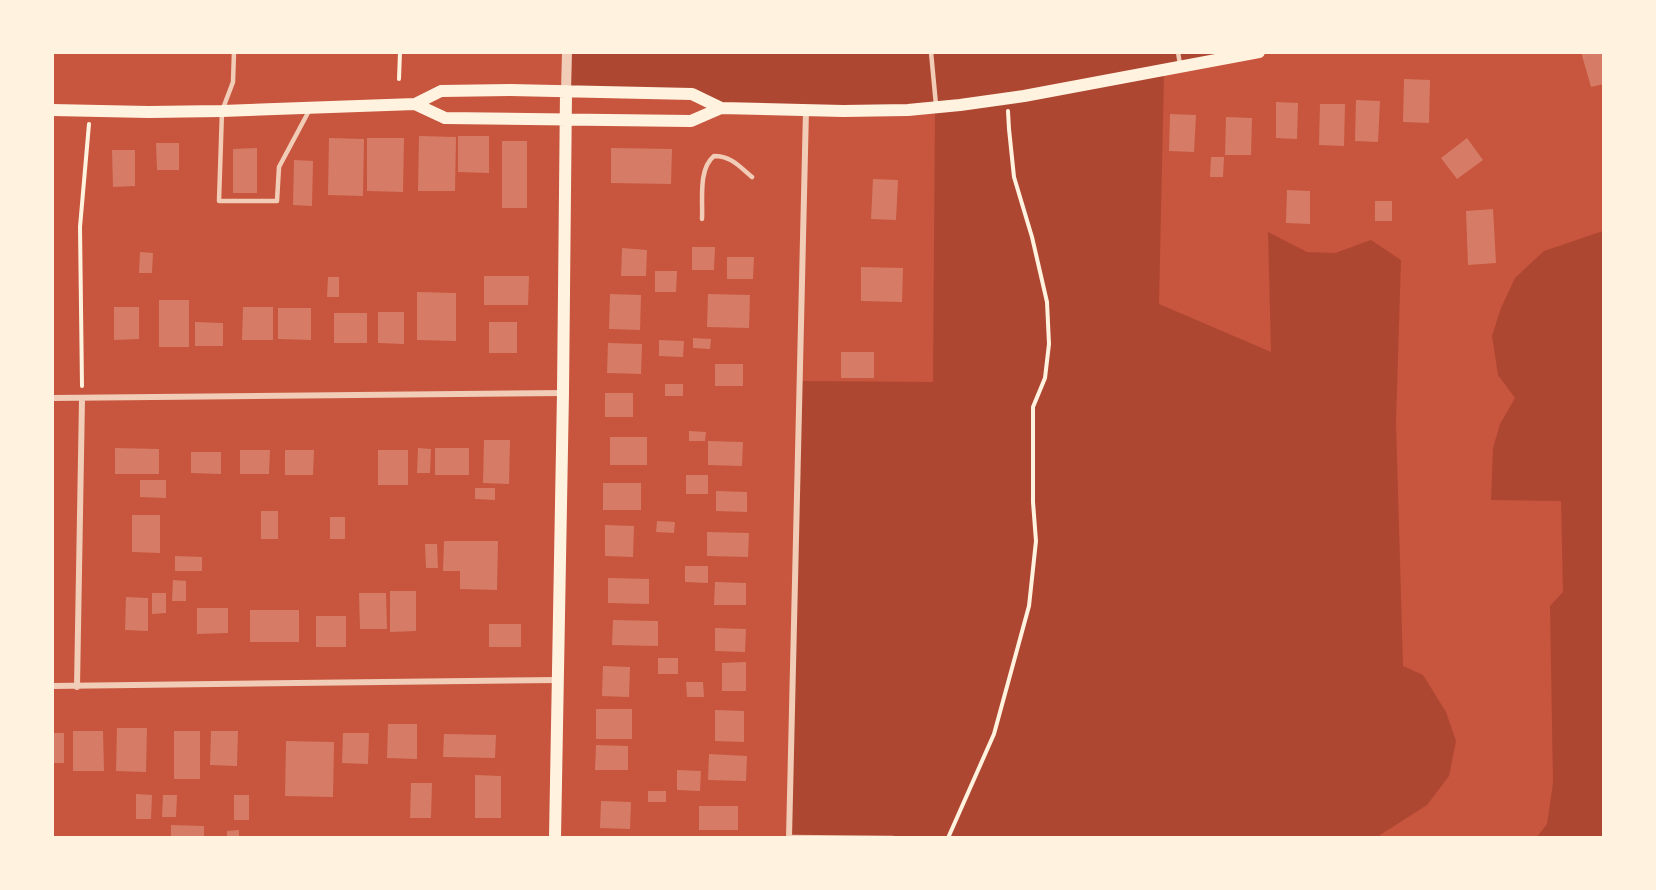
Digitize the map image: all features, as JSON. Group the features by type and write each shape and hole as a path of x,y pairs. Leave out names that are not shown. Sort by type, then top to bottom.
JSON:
{"main road":[{"path":"415,104 445,118 691,121 721,108 843,111 936,108 1008,99 1259,52"},
{"path":"52,110 222,111 415,104 441,91 510,90 692,94 721,108"},
{"path":"555,837 566,91"}],"street":[{"path":"566,91 567,52"},
{"path":"789,837 806,109"},
{"path":"52,398 563,393"},
{"path":"77,687 82,399"},
{"path":"52,686 557,680"}],"lane":[{"path":"234,52 233,82 222,111 219,201 278,201 279,167 310,108"},
{"path":"931,52 936,108"},
{"path":"1178,52 1180,67"},
{"path":"702,219 704,169 708,161 714,156 732,159 752,177"},
{"path":"789,837 893,837"}],"path":[{"path":"399,79 400,52"},
{"path":"948,837 994,734 1029,606 1036,541 1033,502 1033,407 1045,378 1049,344 1047,302 1032,237 1014,177 1008,99"},
{"path":"82,399 80,227 91,110"}],"shaded area":[{"path":"569,53 1233,53 1164,73 1159,304 1271,352 1268,232 1307,252 1335,253 1371,240 1401,260 1396,422 1403,666 1423,675 1446,712 1456,741 1449,776 1427,805 1380,837 790,837 802,381 933,382 935,110 721,110 692,91 568,90"},
{"path":"1603,231 1603,837 1537,837 1547,824 1553,783 1550,606 1563,592 1561,501 1491,500 1493,448 1500,424 1515,398 1498,375 1492,336 1501,308 1515,278 1544,251"}],"building":[{"path":"1581,52 1604,52 1604,84 1591,87"},
{"path":"1404,79 1430,80 1429,123 1403,122"},
{"path":"1356,100 1380,101 1378,142 1355,141"},
{"path":"1276,102 1298,103 1297,139 1276,138"},
{"path":"1320,104 1345,104 1344,146 1319,145"},
{"path":"1170,114 1196,115 1194,152 1169,151"},
{"path":"1226,117 1252,118 1251,155 1225,155"},
{"path":"419,136 456,137 455,191 418,191"},
{"path":"458,136 489,136 489,173 458,172"},
{"path":"329,138 364,139 363,196 328,195"},
{"path":"367,138 404,138 403,192 367,191"},
{"path":"1467,138 1483,160 1457,179 1441,158"},
{"path":"502,141 527,141 527,208 502,208"},
{"path":"156,143 179,143 179,170 157,170"},
{"path":"257,148 257,193 233,193 233,149"},
{"path":"611,148 672,149 671,184 611,183"},
{"path":"112,150 135,150 135,186 113,187"},
{"path":"1211,157 1224,157 1223,177 1210,177"},
{"path":"294,160 313,161 312,206 293,205"},
{"path":"873,179 898,180 896,220 871,219"},
{"path":"1287,190 1310,191 1310,224 1286,223"},
{"path":"1375,201 1392,201 1392,221 1375,221"},
{"path":"1493,209 1496,263 1468,265 1466,211"},
{"path":"692,247 715,247 714,270 692,270"},
{"path":"622,248 647,250 646,276 621,276"},
{"path":"140,252 153,253 152,273 139,273"},
{"path":"727,257 754,257 753,279 727,279"},
{"path":"861,267 903,268 902,302 861,301"},
{"path":"655,271 677,271 676,292 655,292"},
{"path":"484,276 529,276 528,305 484,305"},
{"path":"328,277 339,277 339,297 327,297"},
{"path":"417,292 456,293 456,341 417,340"},
{"path":"610,294 641,295 640,330 609,329"},
{"path":"708,294 750,295 749,328 707,327"},
{"path":"159,300 189,300 189,347 159,347"},
{"path":"114,307 139,307 139,339 114,340"},
{"path":"243,307 273,307 273,340 242,340"},
{"path":"278,308 311,308 311,340 278,339"},
{"path":"378,312 404,312 404,344 378,343"},
{"path":"334,313 367,313 367,343 334,343"},
{"path":"195,322 223,323 223,346 195,346"},
{"path":"489,322 517,322 517,353 489,353"},
{"path":"693,338 711,339 710,349 693,348"},
{"path":"659,340 684,341 683,357 659,356"},
{"path":"608,343 642,344 641,374 607,373"},
{"path":"841,352 874,352 874,378 841,378"},
{"path":"715,364 743,364 743,386 715,386"},
{"path":"665,384 683,384 683,396 665,396"},
{"path":"605,393 633,393 633,417 605,417"},
{"path":"689,431 706,432 705,441 689,441"},
{"path":"610,437 647,437 647,465 610,465"},
{"path":"484,440 510,440 509,484 483,483"},
{"path":"708,441 743,442 742,466 708,465"},
{"path":"115,448 159,449 159,474 115,474"},
{"path":"418,448 431,449 430,473 417,473"},
{"path":"435,448 469,448 469,475 435,475"},
{"path":"240,450 270,450 269,474 240,474"},
{"path":"285,450 314,450 313,475 285,475"},
{"path":"378,450 408,450 408,485 378,485"},
{"path":"191,452 221,452 221,474 191,473"},
{"path":"686,475 708,475 708,494 686,494"},
{"path":"140,480 166,480 166,498 140,497"},
{"path":"603,483 641,483 641,510 603,510"},
{"path":"475,488 495,488 495,500 475,499"},
{"path":"716,491 747,492 747,512 716,511"},
{"path":"261,511 278,511 278,539 261,539"},
{"path":"132,515 160,515 160,553 132,552"},
{"path":"330,517 345,517 345,539 330,539"},
{"path":"657,521 675,522 674,533 656,532"},
{"path":"605,525 634,526 633,557 605,556"},
{"path":"707,532 749,533 748,557 707,556"},
{"path":"444,541 498,541 497,590 460,589 460,571 443,571"},
{"path":"425,544 437,544 438,568 426,568"},
{"path":"175,556 202,557 202,571 175,571"},
{"path":"685,566 708,566 708,583 685,582"},
{"path":"608,578 649,579 649,604 608,603"},
{"path":"173,580 186,581 186,601 172,601"},
{"path":"715,582 746,583 746,605 714,605"},
{"path":"390,591 416,591 416,631 390,632"},
{"path":"152,593 166,593 166,613 152,614"},
{"path":"359,593 386,593 387,629 360,629"},
{"path":"126,597 148,598 148,631 125,630"},
{"path":"197,608 228,608 228,633 197,634"},
{"path":"250,610 299,610 299,642 250,642"},
{"path":"316,616 346,616 346,647 316,647"},
{"path":"613,620 658,621 658,646 612,645"},
{"path":"489,624 521,624 521,647 489,647"},
{"path":"715,628 746,629 745,652 715,651"},
{"path":"658,658 678,658 678,674 658,674"},
{"path":"746,662 746,691 722,691 722,663"},
{"path":"603,666 630,667 629,697 602,696"},
{"path":"686,682 703,682 704,697 687,697"},
{"path":"596,709 632,709 632,739 596,739"},
{"path":"715,710 744,711 744,742 715,741"},
{"path":"388,724 417,724 417,759 387,758"},
{"path":"117,728 147,728 146,772 116,771"},
{"path":"73,731 103,731 104,771 73,771"},
{"path":"174,731 200,731 200,779 174,779"},
{"path":"211,731 238,731 237,766 210,765"},
{"path":"52,733 64,733 64,763 52,763"},
{"path":"343,733 369,733 368,764 342,763"},
{"path":"444,734 496,735 495,758 443,757"},
{"path":"286,741 334,742 333,797 285,796"},
{"path":"596,745 628,746 628,770 595,770"},
{"path":"709,754 747,756 746,781 708,780"},
{"path":"677,770 701,771 700,791 677,790"},
{"path":"475,775 501,776 501,818 475,818"},
{"path":"411,783 432,783 431,818 410,818"},
{"path":"648,791 666,791 666,802 648,802"},
{"path":"136,794 152,795 151,819 136,819"},
{"path":"163,795 177,795 176,817 162,817"},
{"path":"234,795 249,795 249,820 234,820"},
{"path":"601,801 631,802 630,829 600,828"},
{"path":"699,806 738,806 738,830 699,830"},
{"path":"171,825 204,826 204,838 171,838"},
{"path":"239,830 239,838 227,838 227,831"}]}
